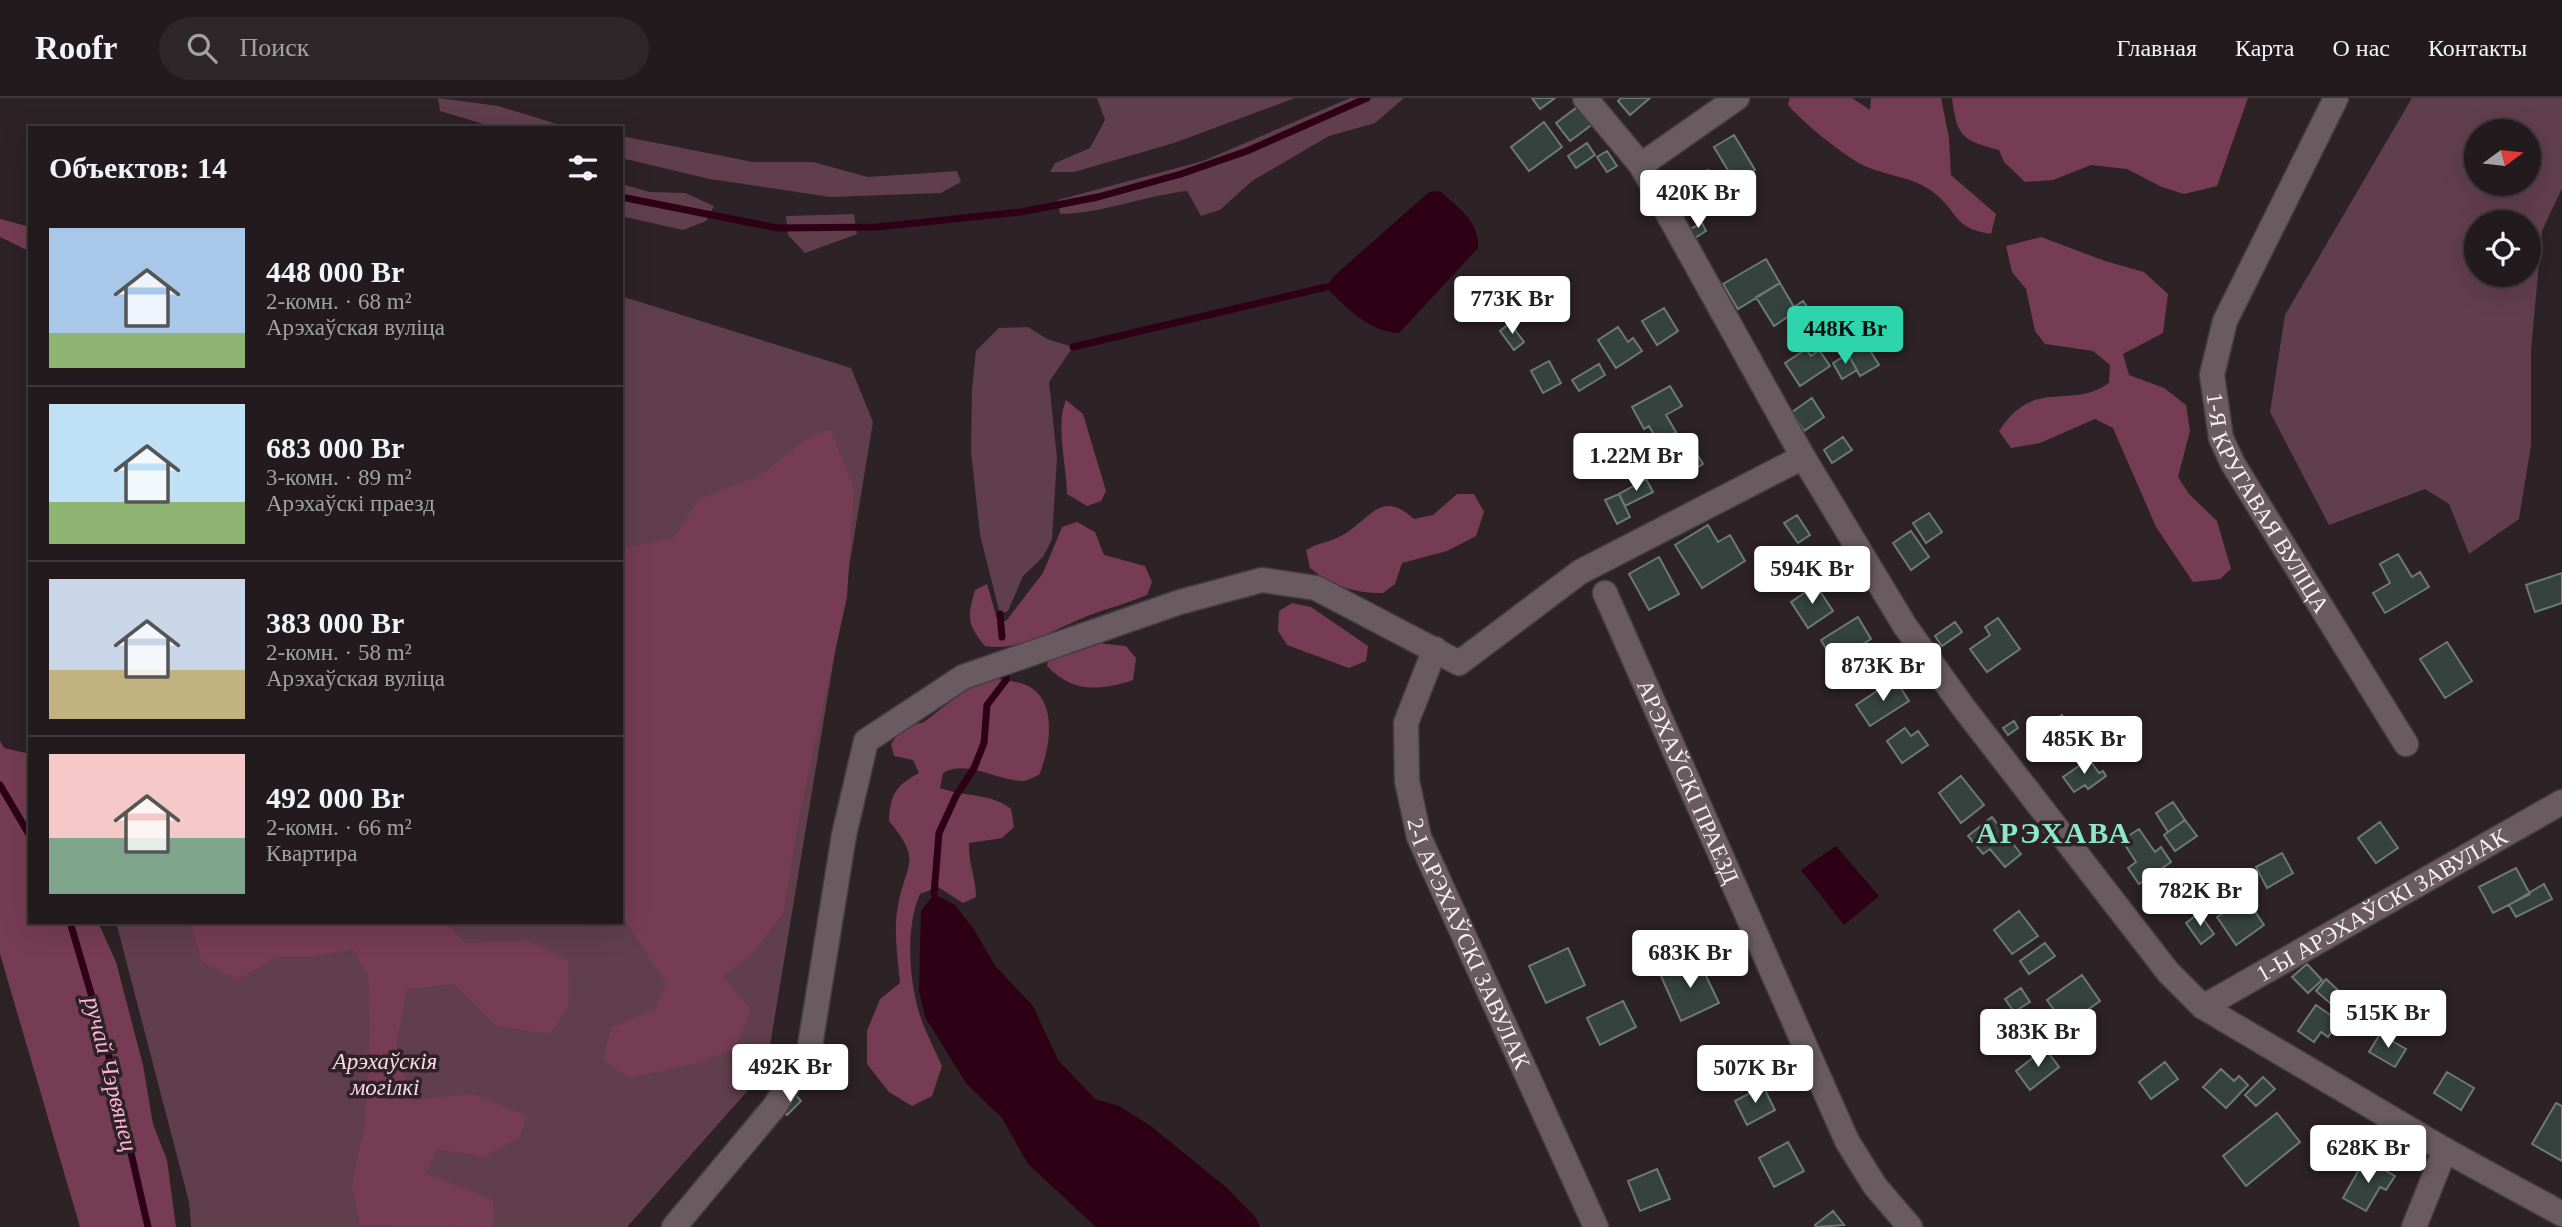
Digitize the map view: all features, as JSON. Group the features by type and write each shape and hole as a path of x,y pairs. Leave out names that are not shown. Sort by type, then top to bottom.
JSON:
{"street":[{"path":"1586,98 1641,165 1803,457 1877,582 1963,707 2168,972 2203,1007 2445,1150 2562,1214"},
{"path":"1641,165 1737,98"},
{"name":"1-Я КРУГАВАЯ ВУЛІЦА","path":"2336,98 2225,321 2212,375 2214,403 2221,438 2233,464 2406,744"},
{"path":"674,1227 775,1106 809,1052 844,835 866,741 963,677 1180,602 1262,580 1316,588 1459,663 1580,572 1803,457"},
{"name":"АРЭХАЎСКІ ПРАЕЗД","path":"1605,593 1847,1141 1875,1186 1910,1227"},
{"name":"2-І АРЭХАЎСКІ ЗАВУЛАК","path":"1436,649 1406,723 1407,781 1419,837 1596,1227"},
{"name":"1-Ы АРЭХАЎСКІ ЗАВУЛАК","path":"2203,1007 2562,802"},
{"path":"2414,1227 2445,1150"}],"green space":[{"path":"438,98 498,106 563,126 490,126 440,111"},
{"path":"1097,98 1295,98 1174,143 1074,172 1050,172 1055,163 1090,148 1105,120"},
{"path":"1350,98 1404,98 1375,123 1329,136 1252,181 1220,210 1201,216 1187,191 1092,211 1060,214 1058,200 1203,161"},
{"path":"1790,98 1852,98 1870,110 1871,98 1941,98 1949,138 1951,175 1996,214 1991,234 1963,224 1942,200 1925,187 1871,169 1845,154 1794,112 1788,105"},
{"path":"1952,98 2248,98 2217,186 2184,194 2162,187 2127,169 2091,165 2053,180 2025,182 2004,162 1999,150 1976,143 1963,134 1956,121"},
{"path":"2412,98 2562,98 2562,188 2542,231 2541,242 2541,210 2464,210 2464,287 2537,287 2531,350 2531,445 2519,519 2469,554 2449,504 2425,489 2329,525 2270,412 2285,315"},
{"path":"623,136 753,162 813,162 868,177 957,171 961,182 941,193 830,197 710,179 623,158"},
{"path":"623,185 650,192 685,193 714,206 706,221 683,230 623,216"},
{"path":"854,214 857,234 805,253 788,235 786,216"},
{"path":"0,219 28,226 28,251 0,237"},
{"path":"2041,237 2105,261 2144,272 2168,294 2163,333 2123,354 2129,375 2164,388 2186,405 2190,431 2178,477 2189,494 2217,521 2231,569 2220,579 2193,582 2156,527 2113,428 2095,419 2040,443 2011,448 1999,431 2012,414 2025,404 2039,399 2080,395 2109,383 2110,365 2093,351 2045,344 2035,331 2026,289 2012,272 2006,246"},
{"name":"Арэхаўскія могілкі","path":"623,297 851,368 873,422 766,1070 627,1227 191,1227 189,1202 117,924 623,924"},
{"path":"1028,327 1047,339 1073,347 1049,382 1057,458 1052,539 1043,557 1023,576 1008,611 1000,614 980,535 971,451 972,389 976,351 999,328"},
{"path":"1066,400 1083,414 1106,491 1101,501 1087,506 1067,494 1061,433"},
{"path":"830,429 854,489 847,597 799,816 783,914 750,956 723,976 751,1010 734,1049 694,1064 628,1078 603,1059 611,1028 655,1009 666,983 623,917 623,549 674,538 699,499 759,476 804,441"},
{"path":"1457,494 1474,494 1484,512 1476,536 1447,551 1402,563 1395,584 1383,593 1362,592 1344,587 1310,568 1306,550 1341,536 1376,510 1392,506 1414,519 1433,515"},
{"path":"1077,522 1095,532 1104,555 1145,566 1152,582 1147,595 1090,615 1039,638 1012,646 985,646 970,620 975,590 987,584 997,619 1006,621 1043,573 1062,527"},
{"path":"1292,603 1311,607 1368,646 1366,661 1349,668 1287,645 1278,631 1279,611"},
{"path":"1087,642 1126,646 1136,658 1133,680 1098,688 1087,687 1067,681 1047,666 1049,654"},
{"path":"982,677 1021,683 1036,692 1044,701 1049,726 1046,752 1039,775 1023,781 962,768 943,773 940,788 1003,804 1011,809 1014,827 1002,838 969,843 976,897 963,903 938,887 920,894 915,907 910,954 913,987 920,1016 942,1066 932,1096 912,1106 889,1092 867,1064 867,1031 880,999 900,983 896,925 909,854 889,821 891,804 900,787 919,773 913,760 894,756 891,744 902,728 924,722"},
{"path":"0,741 4,748 28,754 28,924 99,924 116,962 143,1065 153,1124 167,1160 176,1227 80,1227 0,954"},
{"path":"191,924 447,924 465,943 530,941 568,960 569,1005 550,1034 496,1026 454,984 407,989 396,1046 412,1100 473,1094 527,1116 519,1138 484,1157 437,1149 425,1173 493,1200 494,1227 360,1225 352,1186 365,1123 370,1028 368,975 353,949 314,957 276,957 238,980 202,961"}],"shaded area":[{"path":"1440,191 1472,223 1478,238 1478,248 1399,333 1378,328 1350,310 1326,287 1334,276 1429,192"},
{"path":"1836,846 1879,896 1844,925 1801,870"},
{"path":"934,894 955,905 973,928 996,967 1033,1006 1058,1060 1095,1099 1119,1106 1152,1127 1227,1188 1256,1218 1260,1227 1096,1227 1028,1164 1002,1118 966,1083 925,1017 919,991 921,911"}],"building":[{"path":"1532,98 1555,98 1540,109"},
{"path":"1621,98 1650,98 1630,115 1618,101"},
{"path":"1580,105 1594,123 1570,141 1556,123"},
{"path":"1544,122 1562,147 1529,171 1511,147"},
{"path":"1734,135 1755,170 1735,182 1714,147"},
{"path":"1587,143 1595,155 1576,168 1568,156"},
{"path":"1607,151 1617,166 1607,172 1597,157"},
{"path":"1708,170 1720,192 1692,206 1681,185"},
{"path":"1702,223 1706,231 1695,238 1690,229"},
{"path":"1766,259 1780,283 1738,309 1723,284"},
{"path":"1780,283 1794,307 1803,301 1815,319 1797,330 1789,316 1774,326 1756,297"},
{"path":"1510,288 1518,299 1498,313 1491,303"},
{"path":"1664,308 1678,331 1657,345 1642,321"},
{"path":"1510,323 1524,342 1514,350 1500,331"},
{"path":"1618,327 1628,342 1633,338 1642,351 1616,368 1598,340"},
{"path":"1866,344 1879,365 1860,376 1848,354"},
{"path":"1806,349 1811,356 1819,350 1830,366 1800,386 1785,363"},
{"path":"1848,354 1857,370 1842,379 1833,363"},
{"path":"1549,361 1561,383 1543,393 1531,371"},
{"path":"1599,364 1605,375 1579,391 1572,380"},
{"path":"1670,386 1682,406 1666,415 1676,432 1658,442 1649,426 1644,429 1632,407"},
{"path":"1812,398 1824,417 1804,431 1792,412"},
{"path":"1843,437 1852,450 1832,463 1824,450"},
{"path":"1688,440 1703,464 1680,478 1666,454"},
{"path":"1646,479 1653,492 1625,506 1619,494"},
{"path":"1619,494 1630,517 1617,524 1605,500"},
{"path":"1929,513 1942,532 1926,543 1913,523"},
{"path":"1797,515 1810,535 1798,543 1784,523"},
{"path":"1708,525 1718,542 1730,535 1745,561 1702,588 1675,545"},
{"path":"1911,531 1929,557 1911,570 1893,543"},
{"path":"1793,547 1806,568 1781,583 1769,562"},
{"path":"2398,554 2412,577 2420,572 2429,587 2385,613 2373,593 2390,583 2380,564"},
{"path":"1659,557 1679,594 1649,610 1629,574"},
{"path":"2562,573 2562,603 2535,612 2526,585"},
{"path":"1816,585 1833,611 1808,628 1791,602"},
{"path":"1858,617 1871,639 1834,662 1821,640"},
{"path":"1998,618 2020,649 1987,672 1970,649 1990,635 1985,627"},
{"path":"1955,622 1962,632 1942,646 1935,636"},
{"path":"2447,642 2472,681 2445,698 2420,659"},
{"path":"1895,679 1909,701 1870,726 1856,705"},
{"path":"2062,715 2074,731 2044,753 2032,738"},
{"path":"2014,721 2018,728 2008,735 2003,728"},
{"path":"1905,728 1911,736 1918,731 1928,745 1902,763 1887,741"},
{"path":"2089,759 2099,773 2103,771 2106,776 2088,789 2085,785 2074,792 2063,777"},
{"path":"1961,776 1984,805 1961,823 1939,793"},
{"path":"2173,802 2185,820 2168,832 2156,813"},
{"path":"1992,817 2021,854 2005,867 1990,849 1983,854 1968,836"},
{"path":"2185,820 2197,836 2175,851 2164,835"},
{"path":"2380,822 2398,848 2376,863 2358,838"},
{"path":"2139,829 2155,852 2161,847 2171,862 2139,884 2128,868 2136,862 2122,840"},
{"path":"2282,853 2293,873 2267,888 2256,867"},
{"path":"2516,868 2530,894 2493,913 2479,887"},
{"path":"2544,884 2552,899 2516,917 2509,905"},
{"path":"2246,898 2264,925 2236,945 2217,917"},
{"path":"2019,911 2038,936 2012,954 1994,930"},
{"path":"2199,913 2214,934 2201,944 2186,923"},
{"path":"2045,943 2055,956 2029,974 2020,961"},
{"path":"1568,948 1585,985 1546,1003 1529,966"},
{"path":"1698,959 1719,1003 1681,1021 1661,976"},
{"path":"2307,964 2322,980 2308,993 2292,977"},
{"path":"2082,975 2100,1001 2065,1026 2047,1000"},
{"path":"2326,979 2339,991 2330,1003 2316,991"},
{"path":"2021,988 2030,1002 2014,1012 2005,999"},
{"path":"1623,1001 1636,1027 1600,1045 1587,1018"},
{"path":"2316,1005 2339,1021 2328,1037 2321,1032 2314,1042 2298,1031"},
{"path":"2380,1034 2406,1049 2395,1067 2369,1052"},
{"path":"2045,1048 2059,1067 2030,1090 2016,1071"},
{"path":"2165,1062 2178,1079 2151,1099 2139,1082"},
{"path":"2221,1069 2234,1081 2239,1076 2248,1085 2226,1108 2203,1087"},
{"path":"2447,1072 2474,1088 2461,1110 2434,1093"},
{"path":"2263,1077 2275,1089 2256,1106 2245,1095"},
{"path":"1763,1086 1775,1110 1747,1125 1735,1101"},
{"path":"794,1093 801,1101 787,1115 779,1107"},
{"path":"2556,1103 2562,1106 2562,1161 2532,1144"},
{"path":"2277,1113 2300,1142 2246,1186 2223,1156"},
{"path":"1788,1142 1804,1171 1774,1187 1759,1158"},
{"path":"2365,1159 2395,1176 2386,1190 2380,1187 2366,1211 2343,1198"},
{"path":"1657,1169 1670,1199 1640,1211 1628,1181"},
{"path":"1833,1211 1844,1225 1816,1227 1815,1225"}],"waterway":[{"path":"623,197 777,228 877,227 1021,212 1098,197 1181,174 1247,151 1367,98"},
{"path":"1073,347 1326,287"},
{"path":"1000,614 1002,637"},
{"path":"934,894 939,833 956,796 974,768 984,743 987,705 1006,680 1006,666"},
{"name":"ручай Чэрвянец","path":"0,785 28,833"},
{"name":"ручай Чэрвянец","path":"71,924 107,1048 148,1227"}],"district":[{"name":"АРЭХАВА","path":"2054,833"}]}
